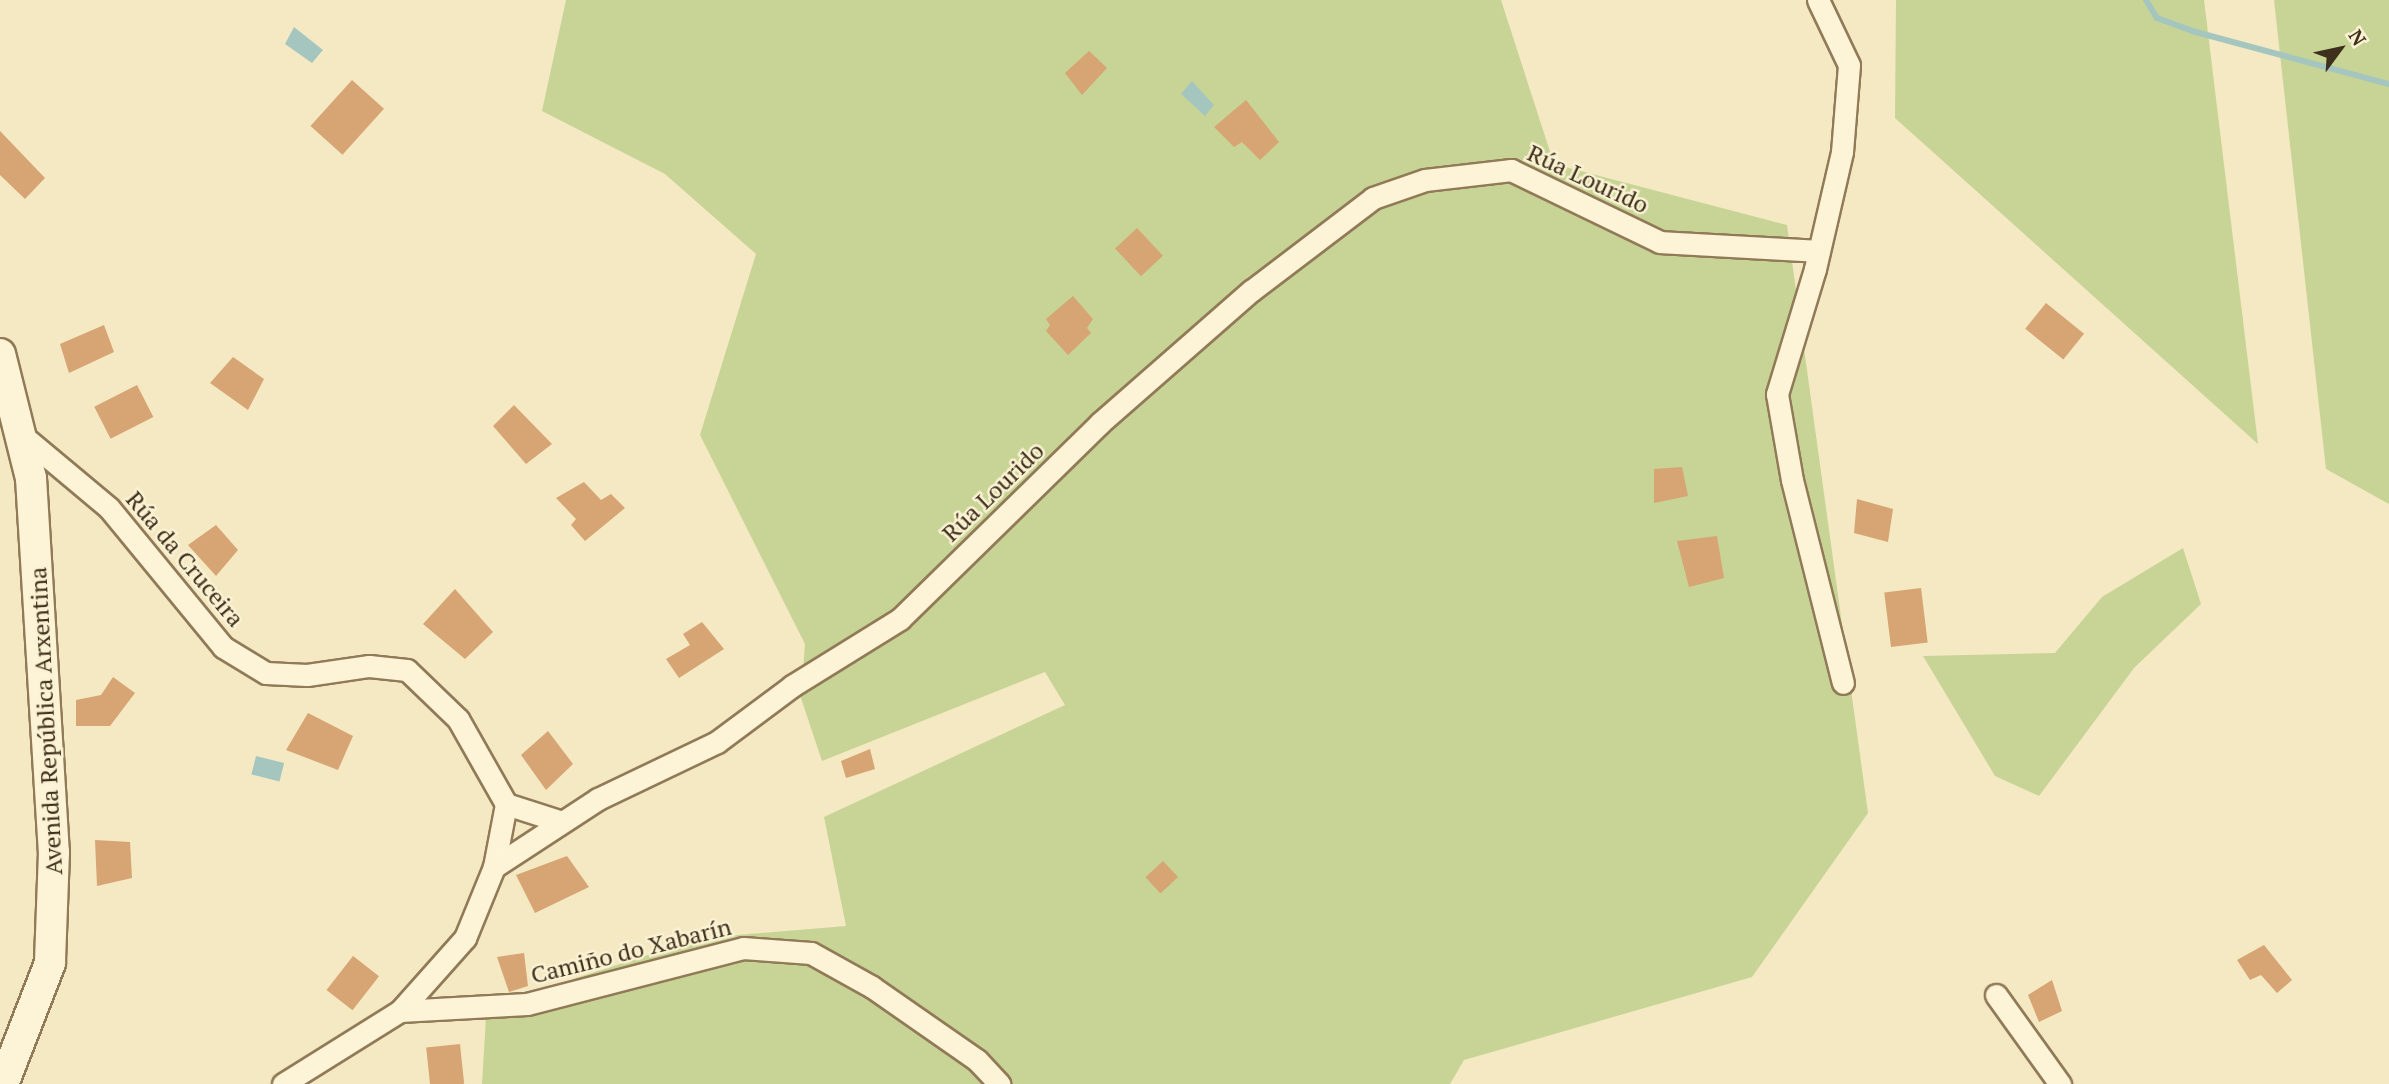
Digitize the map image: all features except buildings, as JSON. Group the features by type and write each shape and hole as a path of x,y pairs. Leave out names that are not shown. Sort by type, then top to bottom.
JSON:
{"main road":[{"name":"Avenida República Arxentina","path":"0,354 23,436 42,612 54,922 43,988 3,1084"}],"street":[{"path":"1818,0 1849,65 1842,152 1819,251 1777,394 1792,480 1843,683"},
{"name":"Rúa Lourido","path":"494,867 598,799 717,742 792,686 900,619 1100,423 1251,292 1373,198 1425,180 1511,170 1660,242 1819,251"},
{"name":"Rúa da Cruceira","path":"23,436 109,508 222,648 267,673 307,675 369,666 407,670 457,719 506,804"},
{"path":"283,1084 400,1010 465,938 494,867 506,804 562,822"},
{"name":"Camiño do Xabarín","path":"400,1010 527,1004 743,948 811,953 872,987 977,1060 999,1084"},
{"path":"1996,995 2060,1084"}],"green space":[{"path":"566,0 1501,0 1554,164 1787,225 1868,813 1752,977 1464,1060 1450,1084 482,1084 486,1017 576,978 701,938 846,926 824,817 1065,705 1045,672 822,761 801,698 805,644 700,435 756,254 665,174 542,111"},
{"path":"1896,0 2204,0 2258,444 1895,118"},
{"path":"2274,0 2389,0 2389,504 2326,469"},
{"path":"2183,548 2201,604 2134,668 2039,796 1995,776 1923,656 2055,653 2102,597"}],"water":[{"path":"294,27 323,50 312,63 285,44"},
{"path":"1192,81 1214,105 1205,116 1181,94"},
{"path":"256,756 284,763 280,781 251,774"}],"waterway":[{"path":"2146,0 2157,18 2192,31 2389,84"}]}
